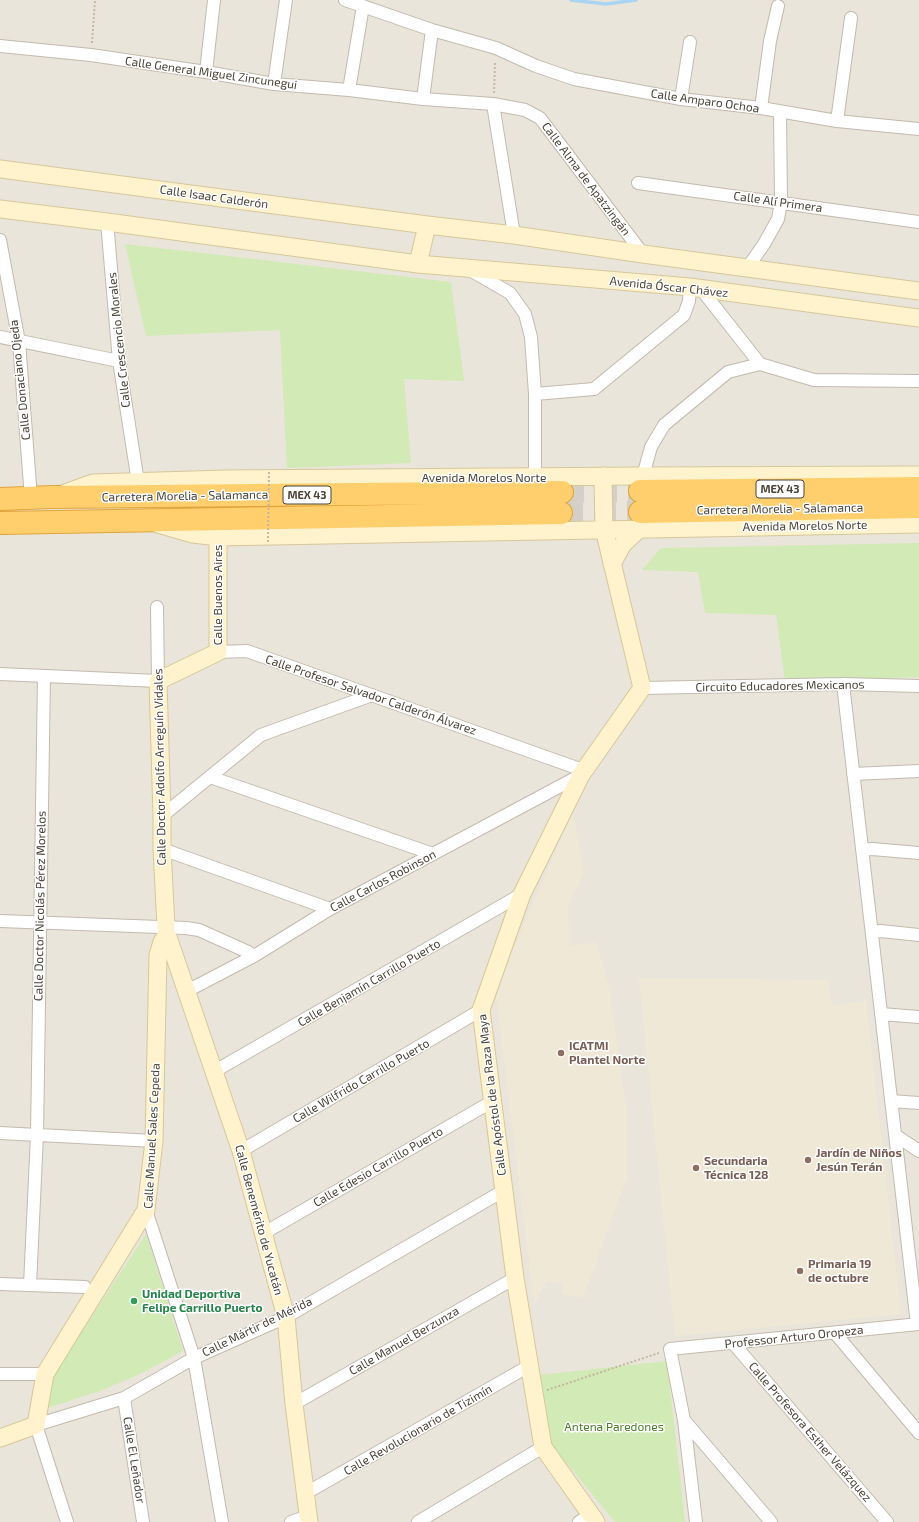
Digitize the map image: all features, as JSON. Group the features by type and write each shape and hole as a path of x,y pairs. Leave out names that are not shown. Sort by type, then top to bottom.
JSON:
{"highway":[{"name":"Carretera Morelia - Salamanca","path":"641,502 919,488"},
{"name":"Carretera Morelia - Salamanca","path":"0,499 41,498 562,502 142,520 0,523"},
{"name":"Carretera Morelia - Salamanca","path":"641,502 919,507"}],"street":[{"path":"206,72 214,0"},
{"path":"274,84 286,0"},
{"name":"Calle Amparo Ochoa","path":"345,0 432,30 496,48 536,66 574,79 681,99 761,108 837,121 919,129"},
{"path":"349,90 363,6"},
{"path":"761,108 770,41 778,6"},
{"path":"837,121 851,18"},
{"path":"423,99 432,30"},
{"path":"681,99 690,42"},
{"name":"Calle General Miguel Zincunegui","path":"0,46 91,55 206,72 274,84 349,90 423,99 494,104 525,110"},
{"path":"494,104 514,235"},
{"name":"Calle Alma de Apatzingán","path":"525,110 540,118 643,254"},
{"path":"748,267 764,244 778,219 781,202 780,112"},
{"name":"Calle Isaac Calderón","path":"0,169 427,225"},
{"name":"Calle Alí Primera","path":"638,183 919,222"},
{"path":"0,209 418,264 427,225 514,235 919,291"},
{"name":"Calle Crescencio Morales","path":"107,222 119,361 138,482"},
{"name":"Calle Donaciano Ojeda","path":"0,240 19,342 41,498"},
{"name":"Avenida Óscar Chávez","path":"418,264 696,288 919,318"},
{"path":"469,269 510,293 525,314 531,337 535,394 535,478"},
{"path":"535,394 594,389 684,315 696,288 760,364"},
{"path":"0,337 119,361"},
{"path":"612,564 623,544 641,502 651,447 664,425 728,372 760,364 814,380 919,381"},
{"name":"Avenida Morelos Norte","path":"142,520 193,534 218,537 604,529 641,502 919,475"},
{"path":"603,476 604,529 642,688"},
{"name":"Avenida Morelos Norte","path":"41,498 93,483 225,479 535,478 603,476 641,502 919,524"},
{"name":"Calle Buenos Aires","path":"218,537 218,652"},
{"name":"Calle Doctor Adolfo Arreguín Vidales","path":"157,607 162,849 167,930"},
{"name":"Calle Profesor Salvador Calderón Álvarez","path":"158,681 218,652 247,651 577,768 583,772"},
{"path":"0,674 158,681"},
{"name":"Calle Doctor Nicolás Pérez Morelos","path":"30,1285 37,1135 44,676"},
{"path":"843,684 918,1324"},
{"name":"Circuito Educadores Mexicanos","path":"642,688 843,684 919,686"},
{"name":"Calle Apóstol de la Raza Maya","path":"588,1520 543,1447 515,1278 481,1010 522,894 583,772 642,688"},
{"path":"162,816 261,735 372,695"},
{"path":"853,774 919,771"},
{"name":"Calle Carlos Robinson","path":"187,991 254,956 330,909 583,772"},
{"path":"210,777 433,854"},
{"path":"162,849 330,909"},
{"path":"862,850 872,849 919,853"},
{"name":"Calle Benjamín Carrillo Puerto","path":"215,1071 522,894"},
{"path":"0,921 167,930 186,928 199,930 254,956"},
{"name":"Calle Benemérito de Yucatán","path":"167,930 241,1151 286,1316 294,1404 308,1519"},
{"name":"Calle Manuel Sales Cepeda","path":"167,930 158,954 154,1141 146,1210 194,1358 222,1522"},
{"path":"872,932 881,931 919,935"},
{"name":"Calle Wilfrido Carrillo Puerto","path":"241,1151 481,1010"},
{"path":"881,1014 919,1017"},
{"name":"Calle Edesio Carrillo Puerto","path":"264,1233 493,1101"},
{"path":"891,1101 919,1103"},
{"path":"0,1134 154,1141"},
{"path":"895,1135 919,1151"},
{"name":"Calle Mártir de Mérida","path":"0,1438 36,1425 124,1398 194,1358 286,1316 503,1191"},
{"path":"67,1522 36,1425 45,1374 146,1210"},
{"path":"908,1242 919,1250"},
{"name":"Calle Manuel Berzunza","path":"294,1404 515,1278"},
{"path":"0,1284 86,1286"},
{"name":"Professor Arturo Oropeza","path":"670,1349 918,1324"},
{"path":"835,1332 919,1433"},
{"name":"Calle Profesora Esther Velázquez","path":"733,1343 887,1522"},
{"path":"670,1349 684,1420 696,1522"},
{"name":"Calle Revolucionario de Tizimín","path":"306,1493 529,1366"},
{"path":"0,1374 45,1374"},
{"name":"Calle El Leñador","path":"124,1398 144,1522"},
{"path":"684,1420 771,1522"},
{"path":"418,1522 543,1447"},
{"path":"291,1522 308,1519"}],"path":[{"path":"91,55 95,0"},
{"path":"494,104 496,48"},
{"path":"268,542 269,472"},
{"path":"534,1394 670,1349"}],"shaded area":[{"path":"0,0 919,0 919,1522 0,1522"},
{"name":"ICATMI Plantel Norte","path":"573,812 584,872 568,906 569,946 596,942 609,987 627,1116 627,1177 583,1298 562,1294 562,1283 547,1281 534,1305 495,990"},
{"path":"639,978 828,980 832,1006 866,1001 901,1314 675,1336"}],"green space":[{"path":"125,244 451,282 464,381 404,379 411,463 287,468 280,330 146,336"},
{"path":"919,543 919,677 785,681 776,615 705,613 698,572 642,570 661,548"},
{"name":"Unidad Deportiva Felipe Carrillo Puerto","path":"146,1234 183,1351 140,1374 100,1391 47,1408 54,1374"},
{"name":"Antena Paredones","path":"667,1361 685,1522 615,1522 547,1439 539,1375"}],"waterway":[{"path":"571,0 606,4 636,0"}],"tunnel":[{"path":"562,492 640,491"},
{"path":"561,513 640,512"}],"place":[{"name":"ICATMI Plantel Norte","path":"561,1053"},
{"name":"Jardín de Niños Jesún Terán","path":"808,1160"},
{"name":"Secundaria Técnica 128","path":"696,1168"},
{"name":"Primaria 19 de octubre","path":"800,1271"},
{"name":"Unidad Deportiva Felipe Carrillo Puerto","path":"134,1301"}]}
